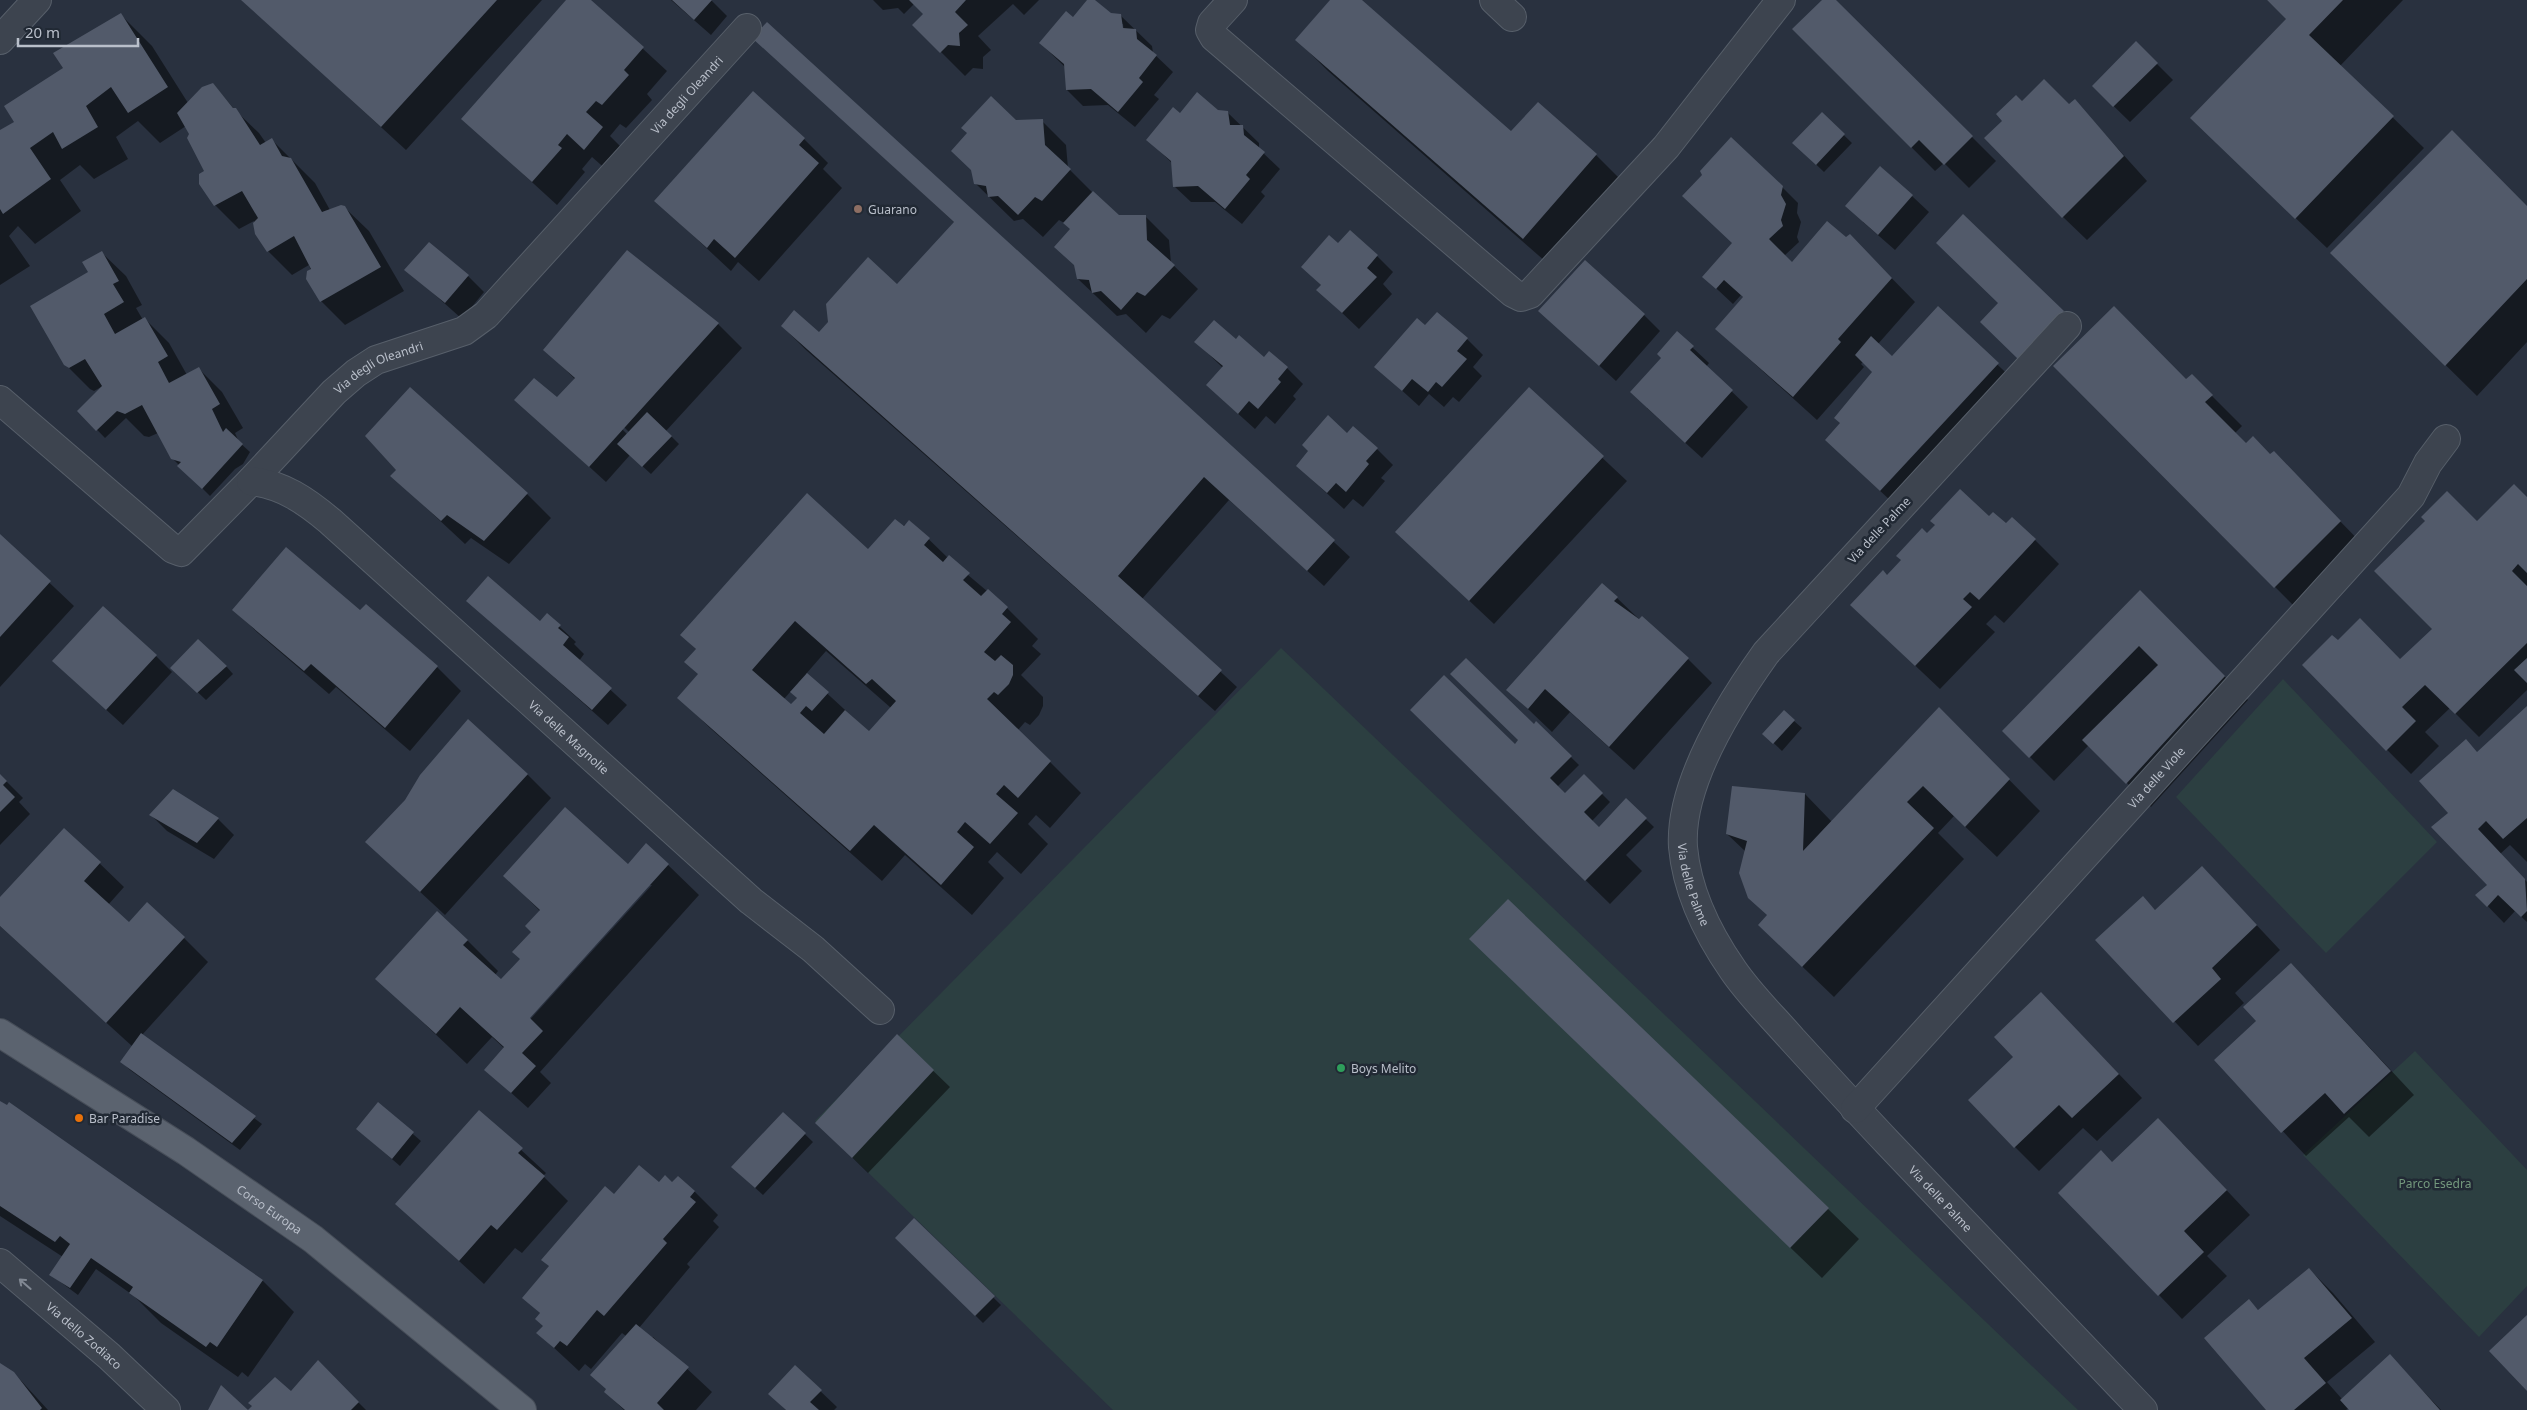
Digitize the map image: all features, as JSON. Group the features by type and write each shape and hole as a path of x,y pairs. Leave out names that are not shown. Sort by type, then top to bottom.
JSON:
{"main road":[{"name":"Corso Europa","path":"0,1033 186,1151 313,1240 522,1410"}],"street":[{"path":"0,40 37,0"},
{"path":"1233,0 1212,23 1210,30 1214,37 1513,293 1521,297 1530,294 1666,147 1782,0"},
{"name":"Via degli Oleandri","path":"0,400 177,552 185,549 334,392 356,373 376,360 464,331 486,315 747,28"},
{"name":"Via delle Palme","path":"2067,326 1766,653 1742,686 1718,728 1686,809 1683,845 1686,872 1696,902 1718,947 1747,990 1856,1109 2143,1410"},
{"name":"Via delle Viole","path":"1856,1109 2411,496 2428,463 2446,439"},
{"name":"Via delle Magnolie","path":"251,481 272,484 294,493 330,521 751,901 813,949 880,1010"},
{"name":"Via dello Zodiaco","path":"0,1262 109,1356 166,1410"}],"green space":[{"path":"1281,648 2078,1410 1113,1410 815,1121"},
{"path":"2283,679 2437,842 2326,953 2176,797"},
{"name":"Parco Esedra","path":"2415,1051 2527,1170 2527,1286 2479,1337 2303,1155"}],"building":[{"path":"241,0 497,0 381,127"},
{"path":"566,0 591,0 644,47 624,70 629,75 602,105 596,101 586,112 603,127 584,150 567,134 558,145 562,148 532,182 461,119"},
{"path":"672,0 712,0 694,20"},
{"path":"909,0 966,0 955,12 968,25 959,33 960,46 948,45 940,53 912,25 923,14"},
{"path":"1087,0 1095,0 1111,13 1121,14 1123,28 1136,29 1137,39 1157,55 1139,78 1143,82 1118,112 1091,89 1066,90 1064,64 1039,43 1066,11 1073,17"},
{"path":"1330,0 1362,0 1511,131 1538,102 1597,154 1523,239 1295,40"},
{"path":"1822,0 1836,0 1973,136 1944,165 1919,140 1911,148 1792,29"},
{"path":"2267,0 2343,0 2309,35 2394,116 2295,219 2190,118 2286,19"},
{"path":"121,13 168,87 128,113 111,87 86,106 98,127 62,149 53,132 30,148 51,179 3,214 0,209 0,130 14,122 4,106 63,68 53,53"},
{"path":"767,22 1335,540 1307,571 1204,477 1118,576 1222,670 1198,696 781,326 794,310 819,332 828,322 826,304 868,257 897,284 954,222 752,38"},
{"path":"2136,41 2158,63 2113,107 2092,86"},
{"path":"2044,79 2069,104 2075,99 2124,156 2062,218 1984,138 2002,121 1996,114 2016,95 2022,101"},
{"path":"213,83 233,108 236,108 260,145 272,138 282,156 291,158 322,212 341,205 345,206 381,267 320,302 306,279 307,271 311,269 294,236 267,252 255,234 253,223 258,218 242,191 214,206 199,184 199,174 204,171 187,138 189,134 177,113 202,87"},
{"path":"753,91 805,138 799,145 819,163 735,258 714,239 707,248 654,201"},
{"path":"1197,92 1218,110 1228,111 1230,125 1243,125 1244,135 1265,152 1246,175 1250,179 1225,209 1198,186 1173,187 1171,161 1146,140 1173,107 1180,113"},
{"path":"991,96 1016,120 1043,119 1045,145 1071,169 1042,201 1035,197 1018,215 998,196 988,197 986,186 974,184 971,170 951,151 967,133 961,128"},
{"path":"1822,112 1845,134 1816,165 1792,143"},
{"path":"2452,130 2527,206 2527,279 2445,366 2330,253"},
{"path":"1731,137 1783,186 1781,195 1786,204 1781,220 1783,226 1769,239 1792,262 1827,221 1846,237 1850,234 1892,278 1838,339 1841,342 1793,397 1715,329 1743,297 1724,280 1716,289 1702,277 1732,243 1682,196 1702,175 1700,171"},
{"path":"1880,166 1913,195 1878,235 1845,206"},
{"path":"1093,191 1119,215 1146,215 1147,240 1175,265 1145,296 1137,292 1121,310 1101,291 1092,293 1089,280 1077,279 1074,265 1054,247 1070,229 1063,223"},
{"path":"1963,214 2064,311 2018,359 1980,322 1998,303 1936,243"},
{"path":"1350,230 1378,255 1367,268 1377,277 1342,313 1316,290 1321,285 1301,267 1329,235 1338,243"},
{"path":"429,242 469,275 445,303 404,270"},
{"path":"627,250 719,323 589,467 514,400 534,378 557,397 575,378 543,350"},
{"path":"102,251 119,281 113,284 124,302 104,314 115,334 145,317 168,356 158,362 169,383 199,367 220,404 212,409 223,432 226,428 243,444 202,489 177,466 181,462 171,459 142,405 125,414 117,411 96,431 77,411 102,386 85,359 69,368 64,365 30,306 88,272 82,262"},
{"path":"1585,260 1645,314 1599,366 1538,311"},
{"path":"1938,306 1999,363 1880,491 1825,440 1840,423 1834,418 1872,372 1855,355 1871,336 1892,356"},
{"path":"2114,306 2186,379 2192,374 2213,395 2205,402 2246,443 2253,436 2270,454 2274,451 2341,521 2274,588 2053,366"},
{"path":"1437,312 1468,338 1457,351 1467,359 1442,387 1436,382 1428,392 1412,379 1402,391 1374,367 1417,318 1425,325"},
{"path":"1214,320 1236,339 1239,335 1264,357 1269,351 1288,367 1278,379 1281,382 1258,409 1249,401 1238,414 1206,385 1223,366 1194,342"},
{"path":"1677,331 1694,346 1690,350 1733,390 1685,443 1630,392 1661,358 1657,354"},
{"path":"410,387 528,493 484,541 447,515 441,521 390,476 396,470 365,436"},
{"path":"1529,387 1604,456 1469,601 1395,532"},
{"path":"647,412 672,436 642,467 617,444"},
{"path":"1328,415 1347,433 1353,426 1378,448 1366,461 1369,464 1346,492 1336,483 1327,493 1296,466 1308,451 1302,445"},
{"path":"2514,484 2527,497 2527,573 2518,564 2512,571 2527,586 2527,643 2455,714 2425,685 2402,707 2416,721 2386,751 2302,665 2332,635 2338,640 2360,618 2400,659 2432,629 2374,571 2425,521 2421,517 2447,491 2477,521"},
{"path":"1960,489 1989,516 1993,512 2006,523 2012,517 2036,539 1979,600 1970,592 1963,599 1972,607 1915,666 1850,605 1883,570 1887,575 1901,560 1896,556 1922,528 1927,533 1935,525 1930,521"},
{"path":"807,493 868,549 895,519 904,526 909,520 930,538 924,545 943,562 949,555 970,573 963,580 981,596 988,589 1008,607 1002,614 1011,622 984,652 995,661 1001,655 1013,665 1013,675 1009,684 998,695 994,692 987,699 1051,761 1018,798 1004,785 996,794 1018,813 990,844 965,822 957,832 974,847 941,885 874,825 850,851 677,698 698,674 684,662 696,649 680,635","holes":["795,621 866,684 872,679 896,701 869,731 845,710 824,734 800,713 806,706 812,711 829,692 807,673 790,692 797,698 791,704 752,670"]},
{"path":"0,534 51,581 0,637"},
{"path":"286,547 360,610 366,604 438,666 385,728 311,664 304,671 232,610"},
{"path":"488,576 540,621 547,613 561,625 558,628 569,637 563,645 612,688 592,710 466,601"},
{"path":"1602,583 1618,597 1614,601 1639,619 1642,616 1689,658 1609,747 1545,689 1528,709 1506,690"},
{"path":"2140,590 2225,676 2126,784 2082,740 2158,665 2139,646 2029,758 2002,731"},
{"path":"103,606 157,655 106,710 52,661"},
{"path":"198,639 227,666 197,693 170,668"},
{"path":"1466,658 1534,724 1536,721 1572,756 1550,778 1565,793 1584,774 1603,793 1584,812 1599,827 1626,798 1647,818 1585,881 1410,710 1444,675 1515,744 1518,740 1450,674"},
{"path":"2527,658 2527,683 2514,670"},
{"path":"2527,706 2527,818 2503,839 2486,821 2478,829 2525,879 2527,911 2521,917 2498,895 2487,907 2475,895 2487,885 2431,827 2448,813 2419,781 2466,739 2477,752"},
{"path":"1939,707 2010,779 1965,827 1923,786 1907,802 1934,828 1802,967 1758,925 1767,915 1748,898 1739,873 1747,841 1726,834 1732,786 1805,793 1803,851"},
{"path":"1784,710 1795,720 1773,744 1762,734"},
{"path":"468,719 528,774 420,892 365,842 405,800 420,775"},
{"path":"0,774 7,781 3,785 15,797 0,812"},
{"path":"173,789 219,818 197,843 149,815"},
{"path":"565,807 628,864 646,843 669,864 530,1018 543,1031 522,1053 536,1066 511,1093 484,1070 504,1047 460,1007 436,1034 375,979 437,911 468,940 463,945 501,979 520,959 512,952 531,932 525,926 540,910 503,876"},
{"path":"64,828 101,862 84,881 129,922 147,902 185,937 106,1023 0,926 0,897"},
{"path":"2202,866 2257,925 2212,968 2221,979 2173,1023 2095,940 2143,896 2155,910"},
{"path":"1508,899 1829,1208 1790,1248 1469,939"},
{"path":"2291,963 2391,1071 2344,1114 2325,1093 2281,1133 2214,1060 2256,1021 2243,1007"},
{"path":"2041,992 2119,1074 2072,1118 2059,1105 2014,1148 1968,1100 2013,1057 1994,1037"},
{"path":"141,1033 256,1116 232,1143 120,1062"},
{"path":"897,1034 934,1070 852,1158 815,1123"},
{"path":"0,1101 7,1105 9,1102 263,1280 217,1347 210,1342 206,1347 129,1293 133,1287 91,1258 70,1288 49,1275 70,1244 60,1236 55,1242 0,1206"},
{"path":"378,1102 414,1132 392,1159 356,1129"},
{"path":"479,1110 523,1148 518,1153 545,1176 497,1230 491,1225 459,1261 395,1204"},
{"path":"783,1112 806,1133 755,1188 731,1167"},
{"path":"2158,1118 2227,1190 2184,1231 2204,1252 2158,1296 2058,1193 2101,1150 2112,1162"},
{"path":"639,1165 659,1182 665,1175 672,1182 678,1176 695,1191 690,1197 696,1202 663,1239 667,1243 604,1316 597,1310 567,1346 560,1341 554,1348 536,1333 543,1326 535,1319 540,1313 522,1298 549,1266 541,1260 605,1186 614,1194"},
{"path":"914,1218 995,1296 975,1316 895,1238"},
{"path":"2309,1268 2352,1318 2304,1358 2326,1383 2294,1410 2266,1410 2204,1338 2249,1299 2258,1310"},
{"path":"2527,1315 2527,1391 2489,1351"},
{"path":"636,1324 689,1367 657,1403 664,1410 625,1410 604,1392 606,1389 590,1375"},
{"path":"2390,1354 2440,1410 2349,1410 2340,1400"},
{"path":"318,1360 359,1402 351,1410 248,1410 252,1406 248,1403 275,1377 291,1391"},
{"path":"0,1363 14,1372 42,1408 40,1410 0,1410"},
{"path":"795,1365 822,1390 810,1402 819,1410 786,1410 768,1394"},
{"path":"221,1385 248,1410 208,1410"}],"place":[{"name":"Guarano","path":"858,209"},
{"name":"Boys Melito","path":"1341,1068"},
{"name":"Bar Paradise","path":"79,1118"}]}
